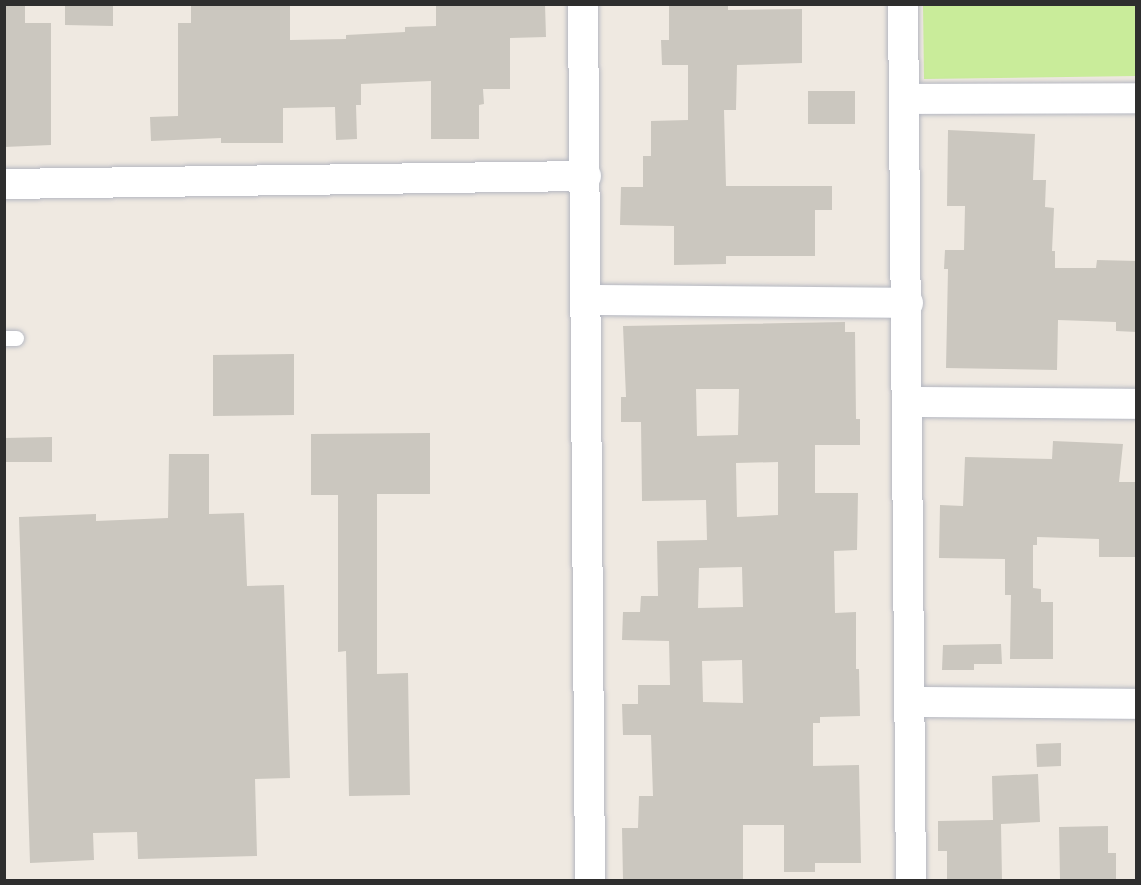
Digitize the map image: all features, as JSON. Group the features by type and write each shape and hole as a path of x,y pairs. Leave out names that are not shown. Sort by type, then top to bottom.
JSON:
{"street":[{"path":"583,4 590,880"},
{"path":"903,4 908,303 911,880"},
{"path":"904,99 1137,98"},
{"path":"4,183 586,176"},
{"path":"587,300 908,303"},
{"path":"908,402 1137,404"},
{"path":"911,702 1137,705"}],"green space":[{"path":"923,5 1136,5 1136,76 924,79"}],"building":[{"path":"4,4 25,4 25,23 51,23 51,145 4,147"},
{"path":"65,4 113,4 113,26 65,25"},
{"path":"191,4 290,4 290,40 346,39 346,35 405,32 405,27 436,26 436,4 545,4 546,37 510,38 510,89 483,89 484,104 479,105 479,139 431,139 431,81 361,84 361,105 356,105 357,139 336,140 335,107 283,108 283,143 221,143 221,138 151,141 150,117 178,116 178,23 191,23"},
{"path":"728,4 728,10 802,9 802,63 737,65 736,110 724,110 726,186 832,186 832,210 815,210 815,256 726,256 726,264 674,265 674,226 620,225 621,187 643,187 643,156 651,156 651,121 688,120 688,65 662,65 661,40 669,40 669,5"},
{"path":"808,91 855,91 855,124 808,124"},
{"path":"948,130 1035,134 1033,180 1046,180 1045,207 1054,208 1052,251 1055,251 1055,268 1096,268 1097,260 1137,261 1137,332 1116,331 1116,322 1058,320 1057,370 946,368 948,269 944,269 945,250 964,250 965,206 947,206"},
{"path":"845,322 845,332 855,332 856,419 860,419 860,445 815,445 815,493 858,493 857,550 834,551 835,613 856,612 856,669 859,669 860,716 820,717 820,723 813,723 813,766 859,765 861,863 815,863 815,872 784,872 784,825 743,825 743,880 623,880 622,828 638,828 639,796 653,796 651,735 623,735 622,704 638,704 638,685 670,685 669,641 622,640 623,612 640,612 641,596 658,596 657,541 707,540 706,500 642,501 641,422 621,422 621,397 626,397 623,326","holes":["696,389 739,389 738,435 697,436","778,462 778,515 737,517 736,463","742,567 743,607 698,608 699,568","742,660 743,703 703,702 702,661"]},
{"path":"294,354 294,415 213,416 213,355"},
{"path":"430,433 430,494 377,494 377,674 408,673 410,795 349,796 346,651 338,652 338,495 311,495 311,434"},
{"path":"52,437 52,462 4,462 4,438"},
{"path":"1053,441 1123,444 1119,482 1137,482 1137,557 1099,557 1099,539 1037,537 1037,545 1033,545 1033,588 1041,589 1041,602 1053,602 1053,659 1010,659 1011,595 1005,595 1005,559 939,558 940,505 963,506 965,457 1052,459"},
{"path":"169,454 209,454 209,514 244,513 247,586 284,585 290,778 255,779 257,856 138,859 137,832 93,833 94,860 30,863 19,517 96,514 96,521 168,518"},
{"path":"1001,644 1002,664 974,664 974,670 942,670 943,645"},
{"path":"1061,743 1061,766 1037,767 1036,744"},
{"path":"1038,774 1040,822 1001,824 1002,880 947,880 947,851 938,851 938,821 993,820 992,776"},
{"path":"1108,826 1108,853 1116,853 1116,880 1060,880 1059,827"}]}
